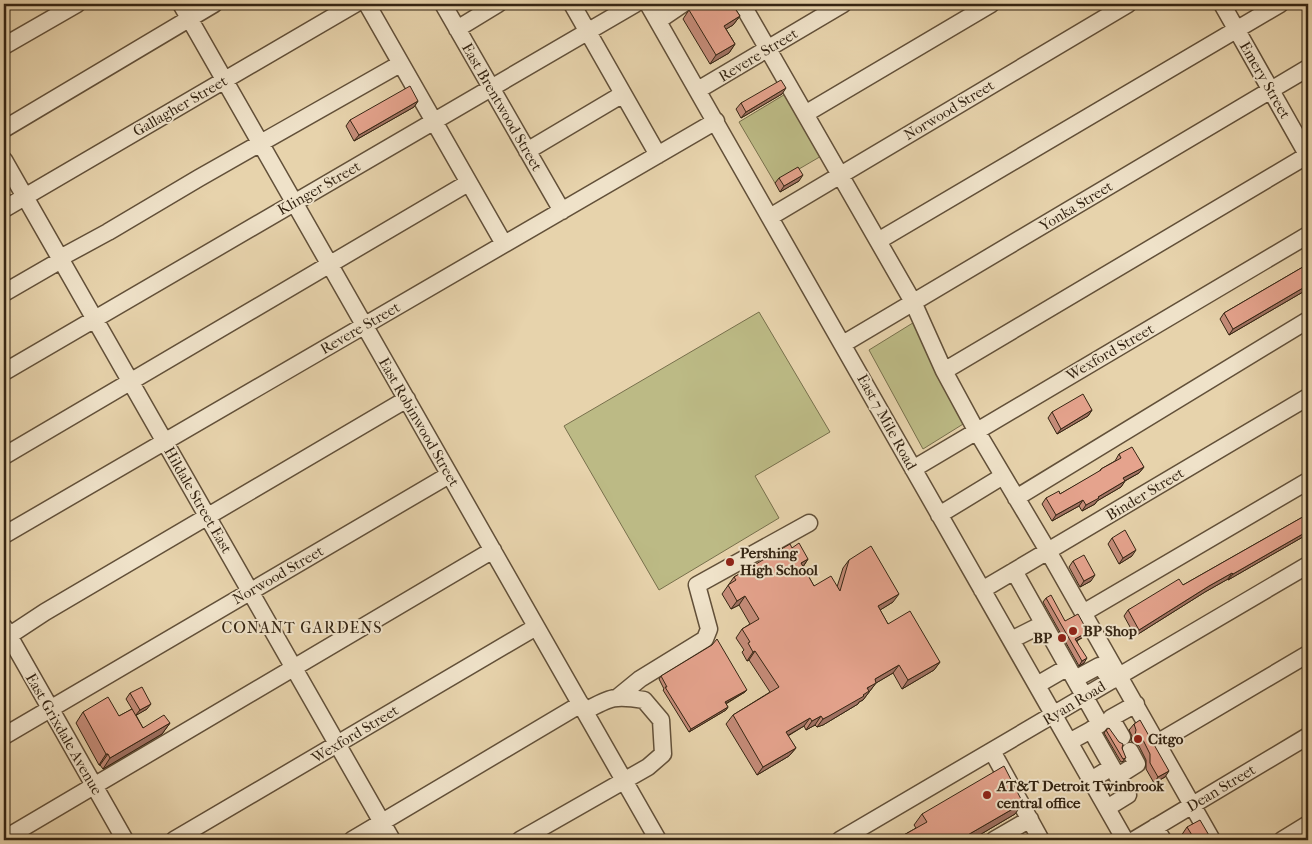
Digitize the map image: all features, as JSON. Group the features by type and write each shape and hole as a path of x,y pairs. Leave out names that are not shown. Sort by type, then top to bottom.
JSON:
{"street":[{"path":"4,46 77,4"},
{"name":"East Robinwood Street","path":"181,4 658,840"},
{"path":"4,129 214,4"},
{"name":"Gallagher Street","path":"4,208 355,4"},
{"path":"367,4 504,244"},
{"name":"East Brentwood Street","path":"442,4 562,211"},
{"path":"457,29 498,4"},
{"path":"572,4 658,155"},
{"name":"Klinger Street","path":"4,372 635,4"},
{"name":"East 7 Mile Road","path":"648,4 1125,840"},
{"path":"658,21 683,4"},
{"path":"742,4 913,302 944,371 976,430 1084,613 1115,679"},
{"name":"Revere Street","path":"698,90 843,4"},
{"path":"805,114 991,4"},
{"name":"Norwood Street","path":"770,217 1128,4"},
{"name":"Emery Street","path":"1222,4 1308,155"},
{"path":"878,241 1280,4"},
{"path":"4,293 140,212 400,64"},
{"name":"Yonka Street","path":"843,344 1308,68"},
{"path":"527,151 623,94"},
{"name":"Revere Street","path":"4,535 716,121"},
{"path":"944,371 1308,155"},
{"name":"Hildale Street East","path":"4,160 392,840"},
{"path":"4,456 468,183"},
{"name":"Wexford Street","path":"913,469 1308,235"},
{"path":"1016,498 1308,320"},
{"name":"Binder Street","path":"982,590 1308,397"},
{"path":"5,634 406,400"},
{"name":"Norwood Street","path":"4,736 450,475"},
{"path":"939,515 1003,476"},
{"path":"1084,613 1308,481"},
{"path":"618,697 640,679 705,639 709,629 697,585 809,523"},
{"path":"4,839 493,550"},
{"name":"Ryan Road","path":"840,840 1308,565"},
{"path":"1014,571 1110,743 1128,795 1107,808"},
{"path":"1011,640 1043,624"},
{"name":"Wexford Street","path":"174,840 536,627"},
{"name":"East Grixdale Avenue","path":"5,634 125,840"},
{"path":"1157,743 1308,654"},
{"path":"1037,685 1071,673 1099,666 1115,679 1136,704 1212,840"},
{"path":"352,840 583,707 608,698 618,697 644,700 661,720 663,754 648,767 520,840"},
{"path":"1091,780 1110,743 1136,704"},
{"name":"Dean Street","path":"1134,840 1159,834 1192,805 1308,736"},
{"path":"1069,742 1110,743"},
{"path":"992,751 1041,840"},
{"path":"994,840 1030,820"},
{"path":"1282,840 1308,824"}],"shaded area":[{"path":"787,93 823,155 775,183 739,122"},
{"path":"759,312 830,432 755,476 779,518 659,590 564,426"},
{"path":"916,321 968,421 923,449 869,350"}],"building":[{"path":"699,4 740,4 734,7 740,16 724,26 735,44 716,55 689,10"},
{"path":"781,80 786,88 746,112 741,103"},
{"path":"410,86 418,101 359,135 350,120"},
{"path":"798,167 803,175 784,186 779,178"},
{"path":"1308,264 1308,285 1233,329 1224,313"},
{"path":"1083,394 1092,410 1061,429 1052,412"},
{"path":"1132,447 1144,467 1123,478 1125,481 1099,498 1086,505 1083,500 1056,515 1046,498 1059,491 1060,494 1101,470 1121,458 1119,454"},
{"path":"1308,514 1308,531 1209,586 1139,630 1128,610 1179,579 1183,585"},
{"path":"1125,530 1136,550 1123,558 1112,538"},
{"path":"799,543 808,559 801,563 814,586 831,576 840,591 849,560 871,546 899,594 878,606 888,624 910,611 940,662 908,680 899,665 875,679 876,683 867,688 869,691 864,696 823,719 821,716 812,721 810,718 786,732 796,748 763,767 733,715 779,687 755,651 753,652 748,643 750,642 742,629 759,619 745,596 737,601 728,585 736,580 734,577 790,544 792,548"},
{"path":"1084,555 1095,575 1084,581 1073,561"},
{"path":"1051,595 1065,621 1078,614 1088,632 1075,639 1087,658 1082,661 1046,598"},
{"path":"717,639 747,690 725,702 728,707 691,729 665,687 667,687 661,676 712,645"},
{"path":"142,687 151,704 140,710 130,693"},
{"path":"108,697 119,716 132,709 143,728 164,715 170,723 110,758 83,712"},
{"path":"1140,720 1169,771 1158,777 1150,763 1150,754 1143,740 1135,735 1134,724"},
{"path":"1109,728 1119,742 1123,744 1122,748 1126,758 1123,759 1106,730"},
{"name":"AT&T Detroit Twinbrook central office","path":"1004,766 1023,803 959,840 895,840 927,822 922,814"},
{"path":"1200,820 1210,837 1216,840 1195,840 1187,827"}],"place":[{"name":"Pershing High School","path":"730,562"},
{"name":"BP Shop","path":"1073,631"},
{"name":"BP","path":"1062,638"},
{"name":"Citgo","path":"1138,739"},
{"name":"AT&T Detroit Twinbrook central office","path":"987,795"}],"district":[{"name":"CONANT GARDENS","path":"302,627"}]}
